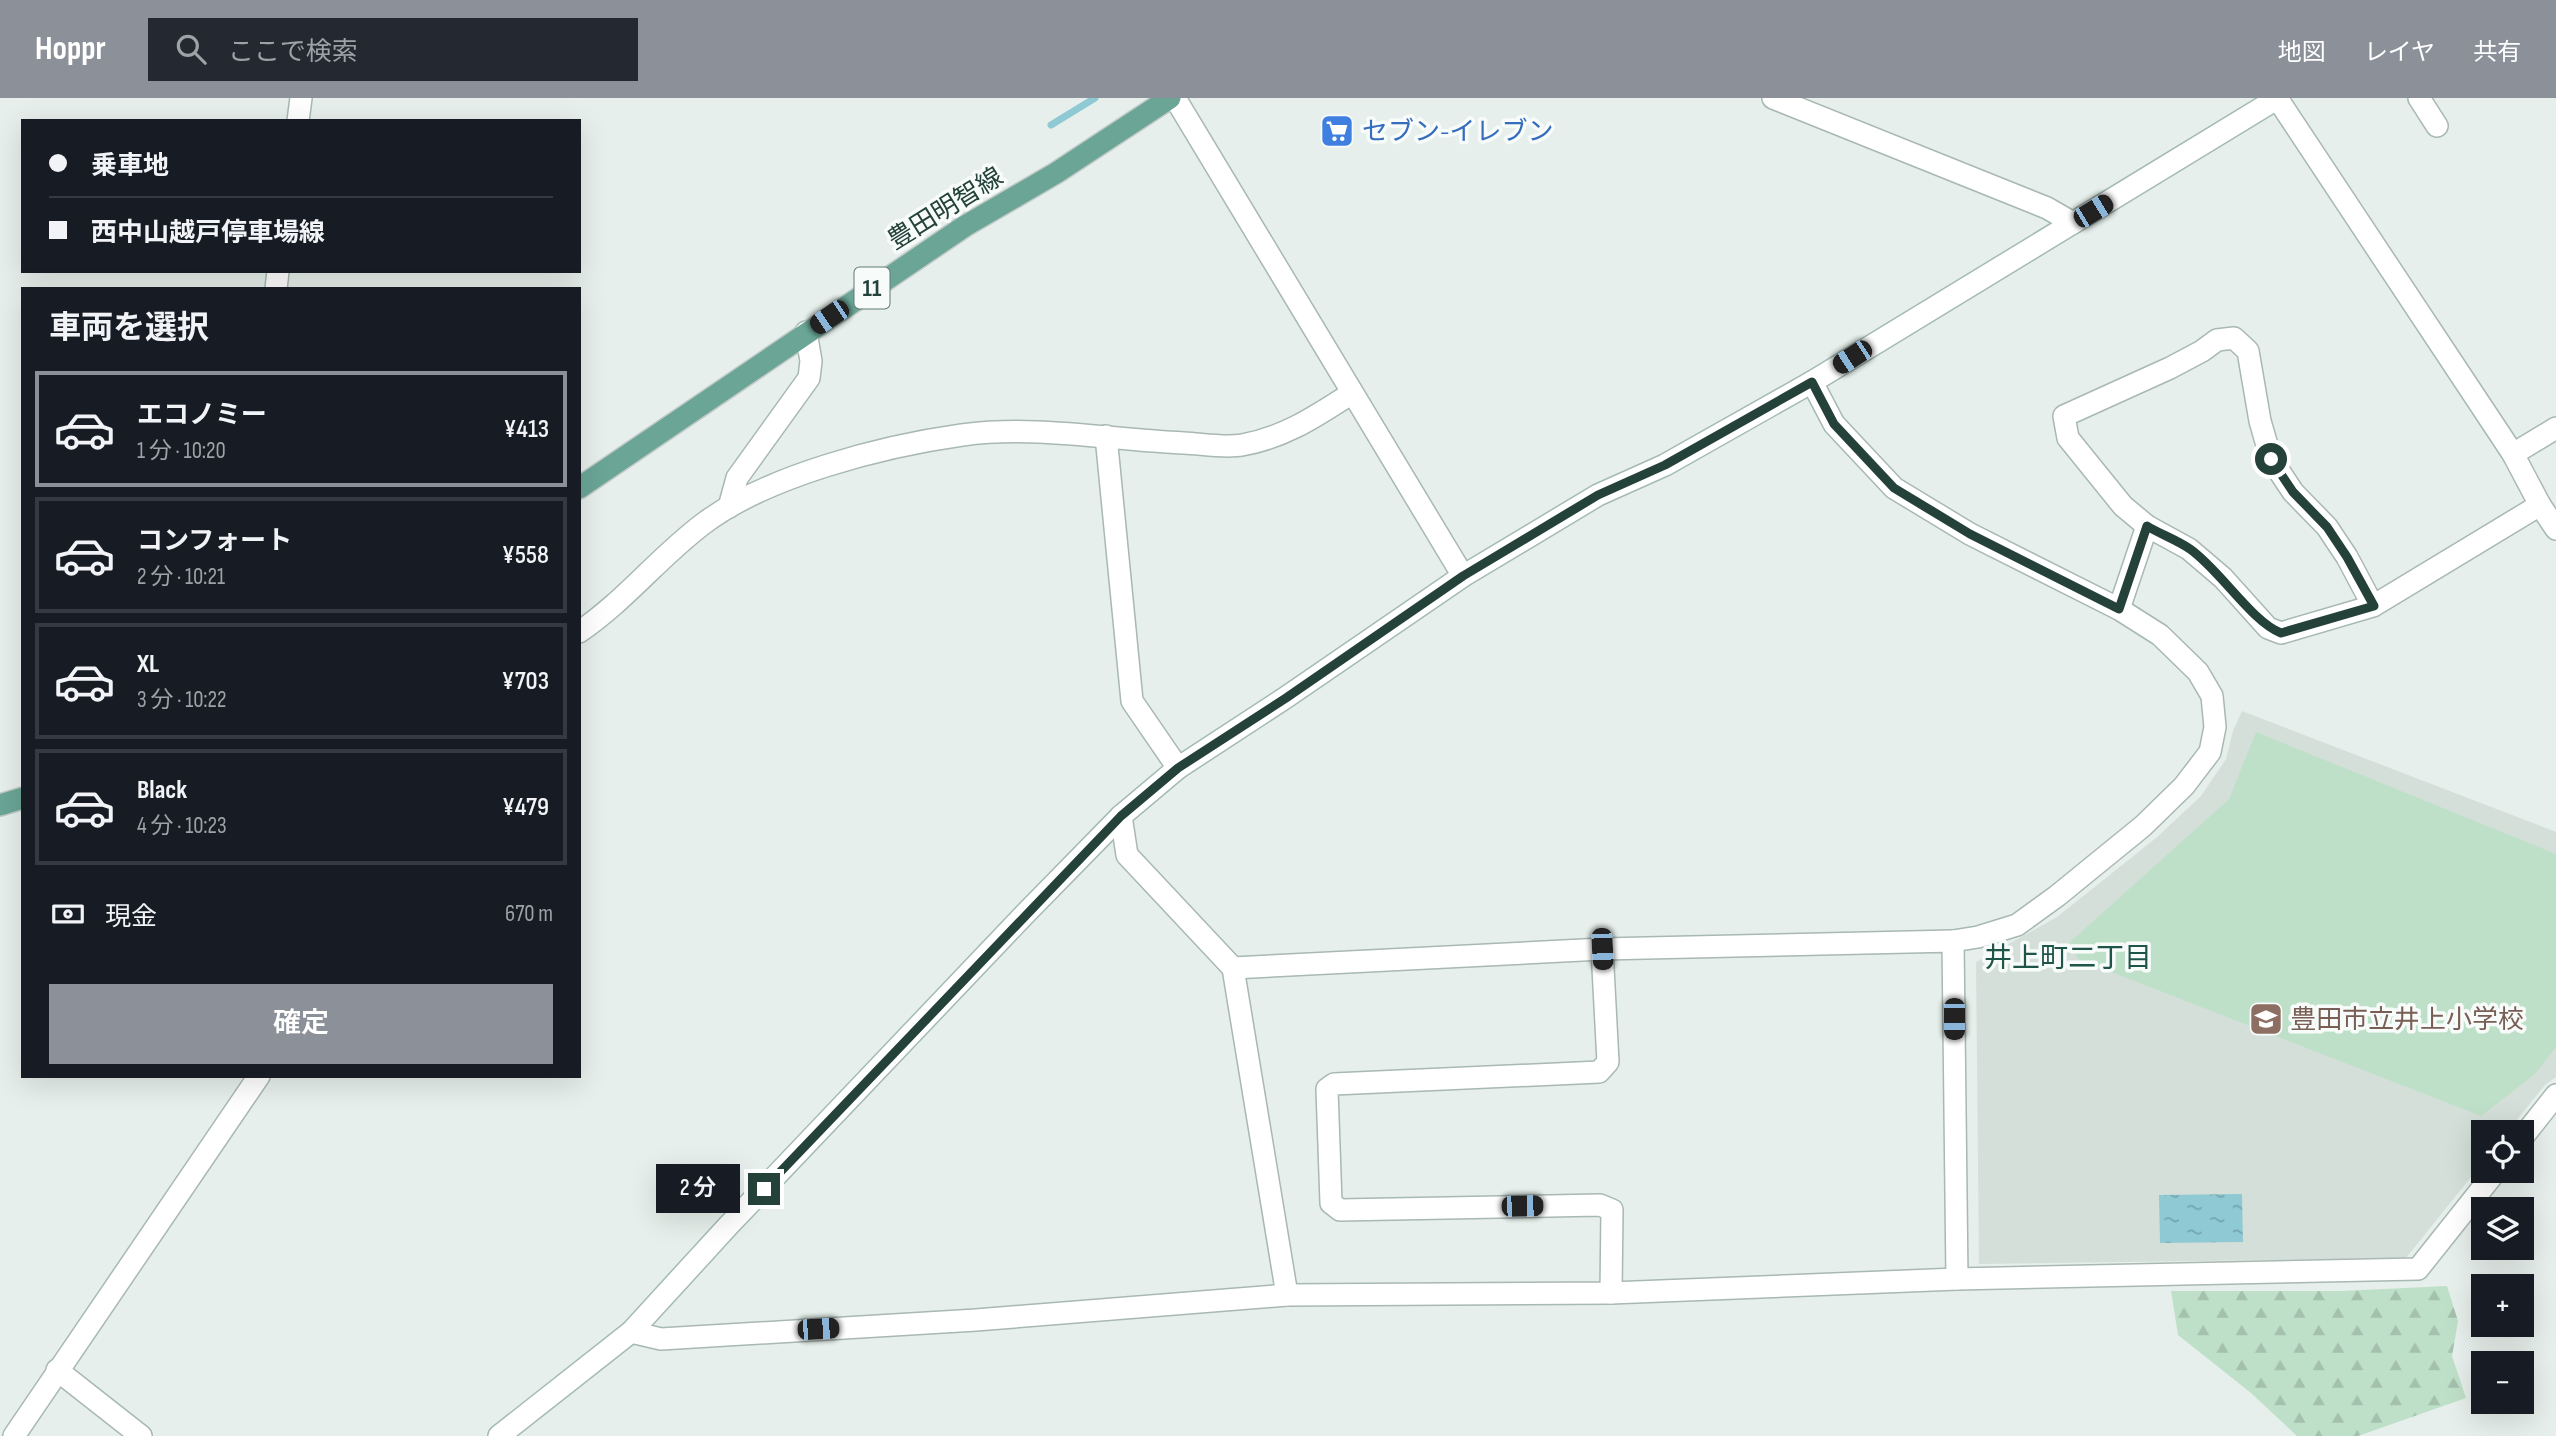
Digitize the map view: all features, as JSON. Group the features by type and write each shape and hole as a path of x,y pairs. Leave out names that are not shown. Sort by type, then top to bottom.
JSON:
{"main road":[{"name":"豊田明智線","path":"581,487 965,226 1056,173 1173,98"},
{"path":"0,805 21,799"}],"street":[{"path":"298,119 301,98"},
{"path":"1173,98 1463,576"},
{"path":"1773,98 2047,208 2073,223"},
{"path":"499,1436 631,1332 746,1207 1121,816 1178,768 1286,698 1463,576 1598,495 1665,465 1812,382 1911,319 2278,98 2513,454 2556,529"},
{"path":"2419,98 2437,126"},
{"path":"729,507 737,478 809,378 811,361 806,332"},
{"path":"2374,606 2327,527 2293,492 2271,459 2260,421 2248,351 2234,338 2217,340 2171,368 2064,416 2068,438 2123,506 2147,526 2189,549 2223,578 2268,628 2281,633 2374,606 2540,505"},
{"path":"1233,968 1602,949 1953,941 1978,937 2017,925 2057,896 2143,826 2184,786 2210,752 2215,727 2212,696 2198,672 2160,635 2119,609 1970,534 1894,488 1834,424 1812,382"},
{"path":"581,631 597,620 661,558 704,523 729,507 779,482 864,455 961,435 1023,430 1160,442 1241,445 1294,429 1352,393"},
{"path":"2513,454 2556,428"},
{"path":"1106,436 1132,701 1178,768"},
{"path":"2119,609 2147,526"},
{"path":"1121,816 1127,855 1233,968 1287,1295"},
{"path":"1953,941 1957,1279"},
{"path":"1602,949 1608,1062 1599,1072 1334,1084 1328,1089 1331,1203 1340,1210 1600,1205 1612,1210 1611,1293"},
{"path":"14,1436 258,1078"},
{"path":"2534,1123 2556,1095"},
{"path":"631,1332 661,1339 976,1320 1287,1295 1611,1293 1957,1279 2418,1269 2486,1183"},
{"path":"57,1370 141,1436"}],"shaded area":[{"name":"豊田市立井上小学校","path":"2242,711 2556,832 2556,1077 2545,1085 2517,1120 2471,1120 2471,1177 2406,1258 1979,1264 1976,962 2057,917 2156,838 2201,796 2226,759 2233,731"}],"green space":[{"path":"2256,732 2556,854 2556,1047 2535,1074 2481,1116 2078,959 2070,942 2229,799"},
{"path":"2447,1286 2458,1321 2452,1356 2466,1398 2358,1436 2297,1436 2251,1393 2178,1335 2171,1291 2342,1291"}],"water":[{"path":"2242,1194 2243,1242 2160,1243 2159,1195"}],"waterway":[{"path":"1051,125 1095,98"}],"place":[{"name":"セブン-イレブン","path":"1337,131"},
{"name":"豊田市立井上小学校","path":"2266,1019"}],"district":[{"name":"井上町二丁目","path":"2068,957"}],"route":[{"path":"764,1189 1121,816 1178,768 1286,698 1463,576 1598,495 1665,465 1812,382 1834,424 1894,488 1970,534 2119,609 2147,526 2189,549 2223,578 2268,628 2281,633 2374,606 2327,527 2293,492 2271,459"}]}
